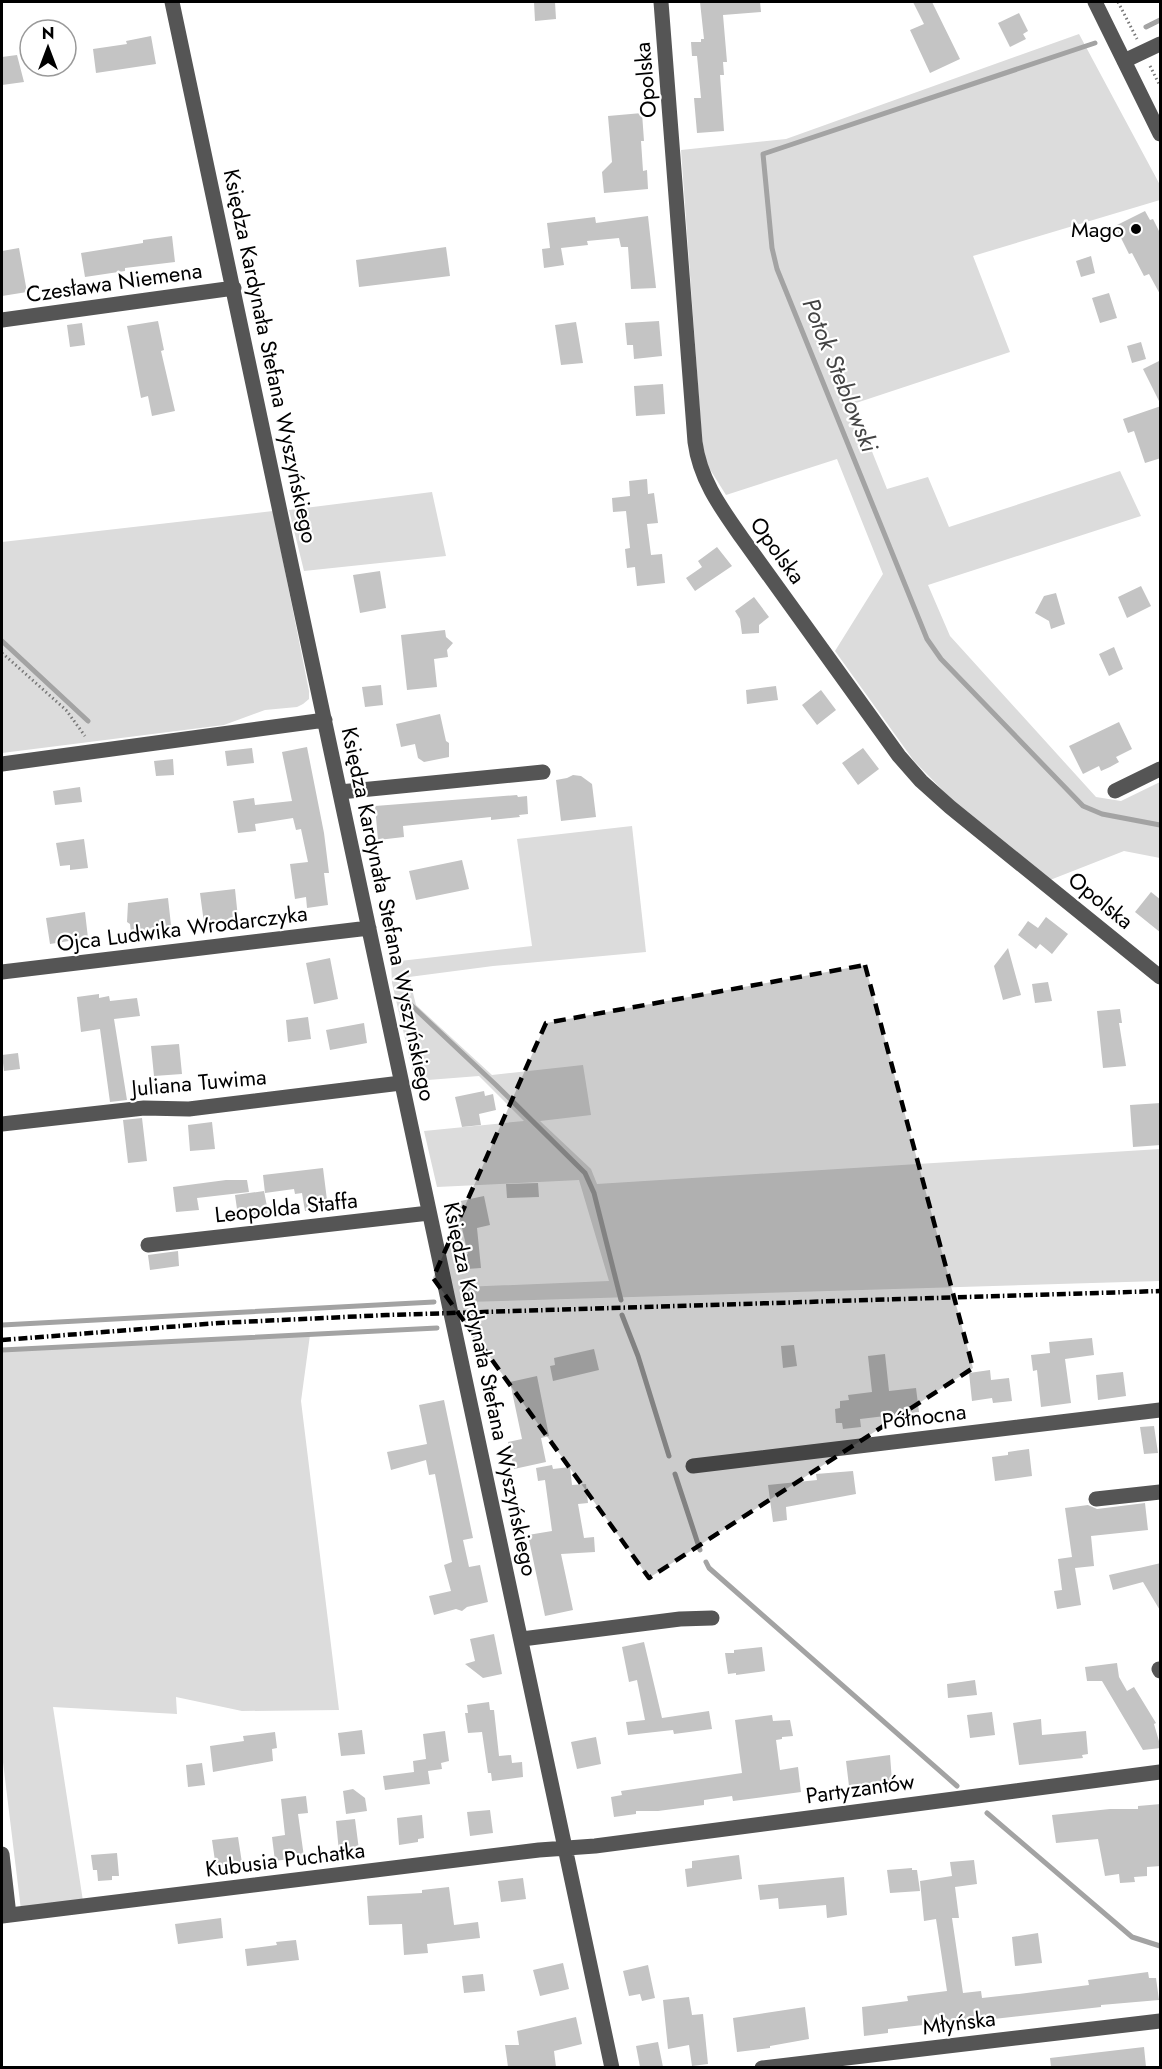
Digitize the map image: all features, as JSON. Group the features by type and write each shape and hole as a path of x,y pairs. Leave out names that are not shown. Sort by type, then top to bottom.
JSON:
{"street":[{"name":"Księdza Kardynała Stefana Wyszyńskiego","path":"172,2 612,2067"},
{"name":"Opolska","path":"662,2 695,442 703,478 742,538 899,756 921,782 1161,977"},
{"path":"1095,2 1161,134"},
{"path":"1124,61 1161,44"},
{"name":"Czesława Niemena","path":"2,320 234,288"},
{"name":"Księdza Kardynała Stefana Wyszyńskiego","path":"2,764 325,720"},
{"path":"1115,791 1161,769"},
{"path":"340,792 543,772"},
{"name":"Ojca Ludwika Wrodarczyka","path":"2,972 369,928"},
{"name":"Juliana Tuwima","path":"2,1124 144,1108 189,1108 401,1083"},
{"name":"Leopolda Staffa","path":"148,1245 429,1213"},
{"name":"Północna","path":"693,1466 1161,1410"},
{"path":"1096,1499 1161,1492"},
{"path":"522,1639 680,1619 712,1618"},
{"name":"Partyzantów","path":"566,1848 1161,1772"},
{"name":"Kubusia Puchatka","path":"2,1854 5,1916 566,1848"},
{"name":"Młyńska","path":"762,2067 1161,2021"}],"path":[{"path":"2,653 66,711 82,731 94,752"}],"highlighted area":[{"path":"865,965 973,1368 649,1578 433,1278 546,1023"}],"shaded area":[{"path":"1079,34 1160,185 1160,200 973,256 1010,352 853,404 887,489 928,477 949,527 1120,471 1141,516 928,585 950,636 1096,797 1121,801 1160,782 1160,858 1124,851 1050,880 969,817 914,761 835,651 883,574 837,459 726,495 706,463 702,441 681,150 786,139"},
{"path":"432,492 446,556 304,571 289,510"},
{"path":"273,511 309,699 297,707 265,710 224,725 2,753 2,542"},
{"path":"632,826 646,952 493,966 409,977 416,1005 492,1075 583,1065 591,1115 540,1121 591,1169 597,1184 1160,1149 1160,1281 466,1302 463,1287 609,1281 579,1180 437,1187 424,1131 524,1121 479,1076 415,1081 392,983 391,962 532,946 517,839"},
{"path":"310,1335 301,1401 339,1710 242,1711 176,1697 177,1714 53,1707 83,1901 21,1910 2,1754 2,1350"}],"building":[{"path":"534,2 555,2 556,19 535,21"},
{"path":"700,2 760,2 761,12 723,15 727,62 723,62 724,75 720,75 724,131 697,133 694,98 701,98 697,56 692,56 691,42 701,42 701,39 704,39"},
{"path":"913,2 932,2 960,59 930,73 910,30 924,24"},
{"path":"1019,13 1028,31 1023,34 1026,39 1010,47 998,23"},
{"path":"151,36 156,64 96,73 93,49 127,44 126,41"},
{"path":"17,55 18,78 23,78 24,82 2,85 2,57"},
{"path":"642,113 643,171 647,170 648,189 604,193 602,172 612,162 608,116"},
{"path":"1145,211 1150,220 1153,219 1161,235 1161,296 1149,274 1144,276 1132,253 1129,254 1115,226"},
{"path":"648,216 656,288 631,289 628,247 621,247 619,238 587,241 588,245 561,248 564,265 544,268 542,249 550,248 547,223 595,217 596,223"},
{"path":"172,236 175,262 125,268 125,271 85,277 81,253"},
{"path":"446,247 450,276 359,287 356,260"},
{"path":"19,248 27,292 2,296 2,251"},
{"path":"1091,256 1095,273 1081,277 1076,261"},
{"path":"1109,293 1117,318 1100,323 1092,298"},
{"path":"158,321 164,350 161,351 175,411 152,416 148,396 141,398 127,326"},
{"path":"659,321 662,356 634,359 633,345 627,345 625,323"},
{"path":"576,322 583,363 561,365 555,325"},
{"path":"82,323 85,345 70,347 67,325"},
{"path":"1141,342 1146,359 1132,363 1127,346"},
{"path":"1161,360 1161,405 1143,369"},
{"path":"663,384 665,414 636,416 634,386"},
{"path":"1161,406 1161,458 1145,463 1134,431 1128,433 1123,419"},
{"path":"647,479 648,494 654,493 658,523 647,524 651,555 662,554 665,583 637,586 635,567 627,568 625,549 630,548 626,511 613,512 612,498 630,496 629,481"},
{"path":"717,547 732,566 695,591 686,578 702,567 698,561"},
{"path":"380,571 386,608 360,613 353,575"},
{"path":"1141,586 1151,606 1127,618 1118,597"},
{"path":"1056,593 1065,624 1051,629 1049,621 1035,613 1044,596"},
{"path":"754,597 769,617 759,625 759,633 742,634 740,619 735,611"},
{"path":"445,630 446,637 453,643 447,650 448,657 434,659 437,687 407,690 401,635"},
{"path":"1114,647 1123,669 1109,676 1099,654"},
{"path":"381,685 383,705 365,707 362,687"},
{"path":"776,686 778,700 747,704 746,690"},
{"path":"821,690 836,710 817,725 802,705"},
{"path":"440,714 446,741 449,743 449,757 424,762 418,758 415,744 401,747 396,724"},
{"path":"1119,722 1132,749 1116,757 1119,762 1110,767 1101,771 1099,766 1083,774 1069,746"},
{"path":"307,747 324,833 329,873 324,873 328,905 307,908 306,897 295,899 290,864 308,862 301,829 296,830 293,818 255,824 256,831 238,833 233,801 254,798 255,805 292,801 282,752"},
{"path":"252,748 254,763 227,766 225,751"},
{"path":"863,748 879,769 858,785 842,763"},
{"path":"173,759 174,775 156,776 154,761"},
{"path":"573,775 581,776 592,784 596,817 561,821 556,780"},
{"path":"80,787 82,802 55,805 53,791"},
{"path":"517,795 518,797 527,796 528,814 491,820 491,817 403,826 404,837 378,840 375,806"},
{"path":"84,839 88,868 70,870 70,865 60,866 56,843"},
{"path":"462,860 469,889 416,900 409,871"},
{"path":"235,889 238,918 204,923 200,893"},
{"path":"1151,892 1161,900 1161,933 1135,912"},
{"path":"168,898 171,925 131,932 130,924 127,922 128,903"},
{"path":"85,912 88,938 50,944 46,918"},
{"path":"1046,917 1068,934 1052,954 1040,944 1036,949 1018,935 1028,921 1038,928"},
{"path":"1008,948 1021,995 1003,1000 994,966"},
{"path":"330,958 338,999 314,1004 306,963"},
{"path":"1048,982 1052,1001 1035,1003 1032,984"},
{"path":"99,994 99,998 109,996 110,1001 137,998 140,1016 114,1019 127,1100 110,1102 100,1029 81,1032 77,997"},
{"path":"1120,1009 1122,1023 1119,1023 1126,1066 1103,1068 1097,1011"},
{"path":"308,1017 311,1039 288,1042 286,1020"},
{"path":"364,1023 367,1043 330,1050 326,1030"},
{"path":"179,1044 182,1074 154,1076 151,1046"},
{"path":"18,1053 20,1069 4,1071 2,1055"},
{"path":"484,1091 485,1096 493,1094 496,1110 479,1114 481,1125 462,1127 455,1097"},
{"path":"1161,1103 1161,1145 1133,1147 1130,1105"},
{"path":"142,1118 147,1161 128,1163 123,1120"},
{"path":"212,1122 215,1149 190,1151 188,1125"},
{"path":"323,1168 328,1208 305,1211 302,1193 295,1194 294,1189 265,1193 263,1175"},
{"path":"226,1180 247,1180 249,1192 197,1198 199,1210 176,1212 173,1187"},
{"path":"538,1183 539,1197 507,1198 506,1184"},
{"path":"264,1191 269,1217 245,1219 244,1208 237,1209 235,1195"},
{"path":"484,1196 490,1225 477,1228 481,1268 467,1269 466,1255 468,1254 456,1202"},
{"path":"178,1251 179,1266 150,1270 148,1255"},
{"path":"1092,1338 1094,1355 1065,1359 1071,1403 1041,1407 1037,1370 1033,1371 1031,1355 1050,1353 1049,1342"},
{"path":"794,1345 797,1366 783,1368 781,1346"},
{"path":"594,1349 599,1370 553,1381 550,1366 555,1365 554,1358"},
{"path":"885,1354 889,1391 916,1388 919,1412 860,1419 861,1427 843,1429 842,1423 836,1423 835,1409 840,1408 840,1401 849,1400 848,1395 872,1392 868,1356"},
{"path":"990,1370 991,1380 1009,1378 1012,1401 993,1403 992,1398 972,1401 969,1373"},
{"path":"1123,1372 1126,1396 1098,1400 1096,1375"},
{"path":"537,1376 549,1436 541,1438 546,1462 514,1469 508,1442 522,1439 510,1382"},
{"path":"444,1400 473,1538 463,1540 469,1567 480,1565 488,1602 467,1607 462,1611 456,1609 434,1615 429,1596 451,1591 444,1565 452,1562 435,1474 429,1475 426,1460 391,1470 387,1452 427,1444 419,1405"},
{"path":"1154,1426 1158,1453 1144,1454 1140,1427"},
{"path":"1029,1449 1032,1476 995,1481 992,1457"},
{"path":"552,1465 553,1469 570,1467 572,1485 586,1484 588,1503 578,1504 584,1538 594,1537 595,1552 561,1554 573,1610 545,1616 528,1535 552,1531 545,1480 538,1481 536,1468"},
{"path":"853,1471 856,1494 786,1507 787,1520 773,1522 768,1485 817,1480 816,1474"},
{"path":"1145,1503 1148,1530 1091,1536 1094,1566 1075,1568 1081,1605 1057,1609 1054,1591 1062,1590 1058,1559 1072,1557 1065,1508 1088,1505 1097,1509"},
{"path":"1161,1563 1161,1612 1143,1582 1113,1590 1109,1575"},
{"path":"494,1634 502,1674 483,1678 465,1664 475,1661 470,1639"},
{"path":"644,1642 662,1718 709,1711 712,1729 674,1734 673,1730 628,1735 626,1722 645,1720 637,1680 629,1682 622,1647"},
{"path":"762,1647 765,1671 728,1674 725,1653"},
{"path":"1117,1663 1119,1677 1127,1691 1134,1687 1156,1723 1154,1724 1161,1748 1143,1750 1102,1681 1087,1681 1085,1667"},
{"path":"975,1680 977,1695 948,1698 947,1684"},
{"path":"489,1702 490,1710 494,1710 499,1756 511,1755 512,1763 522,1762 523,1777 492,1781 491,1773 488,1773 482,1732 468,1733 465,1713 468,1713 467,1705"},
{"path":"992,1712 995,1735 970,1738 967,1715"},
{"path":"772,1715 773,1721 790,1720 793,1736 776,1740 780,1770 798,1767 801,1792 733,1801 732,1796 704,1800 704,1805 658,1811 636,1811 636,1814 614,1817 611,1797 622,1795 621,1791 742,1773 735,1720"},
{"path":"1041,1719 1042,1735 1086,1731 1088,1754 1082,1755 1083,1758 1019,1765 1013,1723"},
{"path":"362,1730 365,1754 341,1756 338,1733"},
{"path":"445,1731 449,1761 441,1763 442,1769 428,1771 430,1784 385,1790 383,1776 414,1772 413,1761 426,1759 423,1734"},
{"path":"275,1732 277,1748 272,1749 273,1761 213,1772 210,1746 244,1741 243,1736"},
{"path":"596,1737 601,1764 577,1769 571,1742"},
{"path":"890,1755 892,1781 849,1786 846,1761"},
{"path":"202,1763 205,1785 188,1787 186,1765"},
{"path":"353,1789 365,1798 367,1811 346,1814 343,1791"},
{"path":"306,1796 308,1813 298,1814 304,1857 275,1861 272,1837 285,1835 281,1799"},
{"path":"1161,1804 1161,1866 1147,1867 1147,1876 1134,1877 1135,1882 1120,1883 1119,1874 1105,1876 1098,1839 1056,1843 1052,1815 1110,1809 1138,1809 1138,1806"},
{"path":"490,1810 493,1833 470,1836 467,1812"},
{"path":"422,1815 424,1838 418,1839 418,1842 399,1845 397,1818"},
{"path":"355,1819 359,1850 339,1852 336,1821"},
{"path":"238,1837 242,1863 216,1868 212,1840"},
{"path":"117,1853 119,1876 112,1876 112,1880 98,1881 97,1870 93,1870 91,1855"},
{"path":"739,1855 742,1879 687,1887 685,1869 692,1868 692,1861"},
{"path":"974,1860 977,1884 955,1887 959,1918 952,1918 963,1993 981,1991 982,1998 1019,1994 1089,1985 1088,1980 1148,1972 1149,1978 1156,1978 1159,2000 1101,2005 1101,2007 959,2025 958,2021 888,2029 888,2033 864,2036 862,2007 908,2001 907,1996 947,1991 936,1919 924,1921 920,1881 952,1876 950,1862"},
{"path":"912,1868 912,1870 917,1870 920,1891 890,1893 887,1870"},
{"path":"844,1877 847,1915 827,1918 826,1905 779,1909 778,1898 760,1900 758,1885"},
{"path":"523,1878 526,1899 501,1902 498,1881"},
{"path":"449,1887 454,1925 478,1922 480,1938 427,1944 428,1953 404,1955 402,1924 369,1925 367,1896 422,1893 422,1890"},
{"path":"221,1918 223,1938 178,1944 175,1924"},
{"path":"1038,1933 1042,1963 1015,1966 1012,1937"},
{"path":"296,1940 299,1960 247,1966 245,1949"},
{"path":"563,1963 569,1989 540,1996 533,1970"},
{"path":"648,1965 655,1998 642,2001 640,1994 629,1996 623,1971"},
{"path":"483,1974 485,1991 464,1993 462,1976"},
{"path":"689,1997 692,2015 703,2014 708,2064 692,2066 689,2045 668,2049 663,2000"},
{"path":"805,2007 809,2039 770,2046 770,2048 737,2052 733,2018"},
{"path":"576,2017 582,2044 554,2051 556,2067 508,2067 505,2045 519,2045 517,2031"},
{"path":"658,2042 663,2067 640,2067 636,2046"},
{"path":"1144,2047 1146,2067 1051,2067 1050,2058"}],"waterway":[{"name":"Potok Steblowski","path":"1146,27 1160,20"},
{"name":"Potok Steblowski","path":"1095,43 763,154 772,248 777,269 927,639 941,659 1083,806 1102,814 1160,825"},
{"path":"2,641 88,721"},
{"path":"408,1002 585,1173 594,1193 621,1300"},
{"path":"2,1325 434,1302"},
{"path":"622,1315 638,1356 669,1456"},
{"path":"2,1350 437,1328"},
{"path":"675,1474 700,1550"},
{"path":"706,1562 709,1568 957,1786"},
{"path":"987,1813 1132,1937 1160,1946"}],"railway":[{"path":"2,1340 219,1323 387,1315 1160,1291"}],"place":[{"name":"Mago","path":"1136,229"}]}
